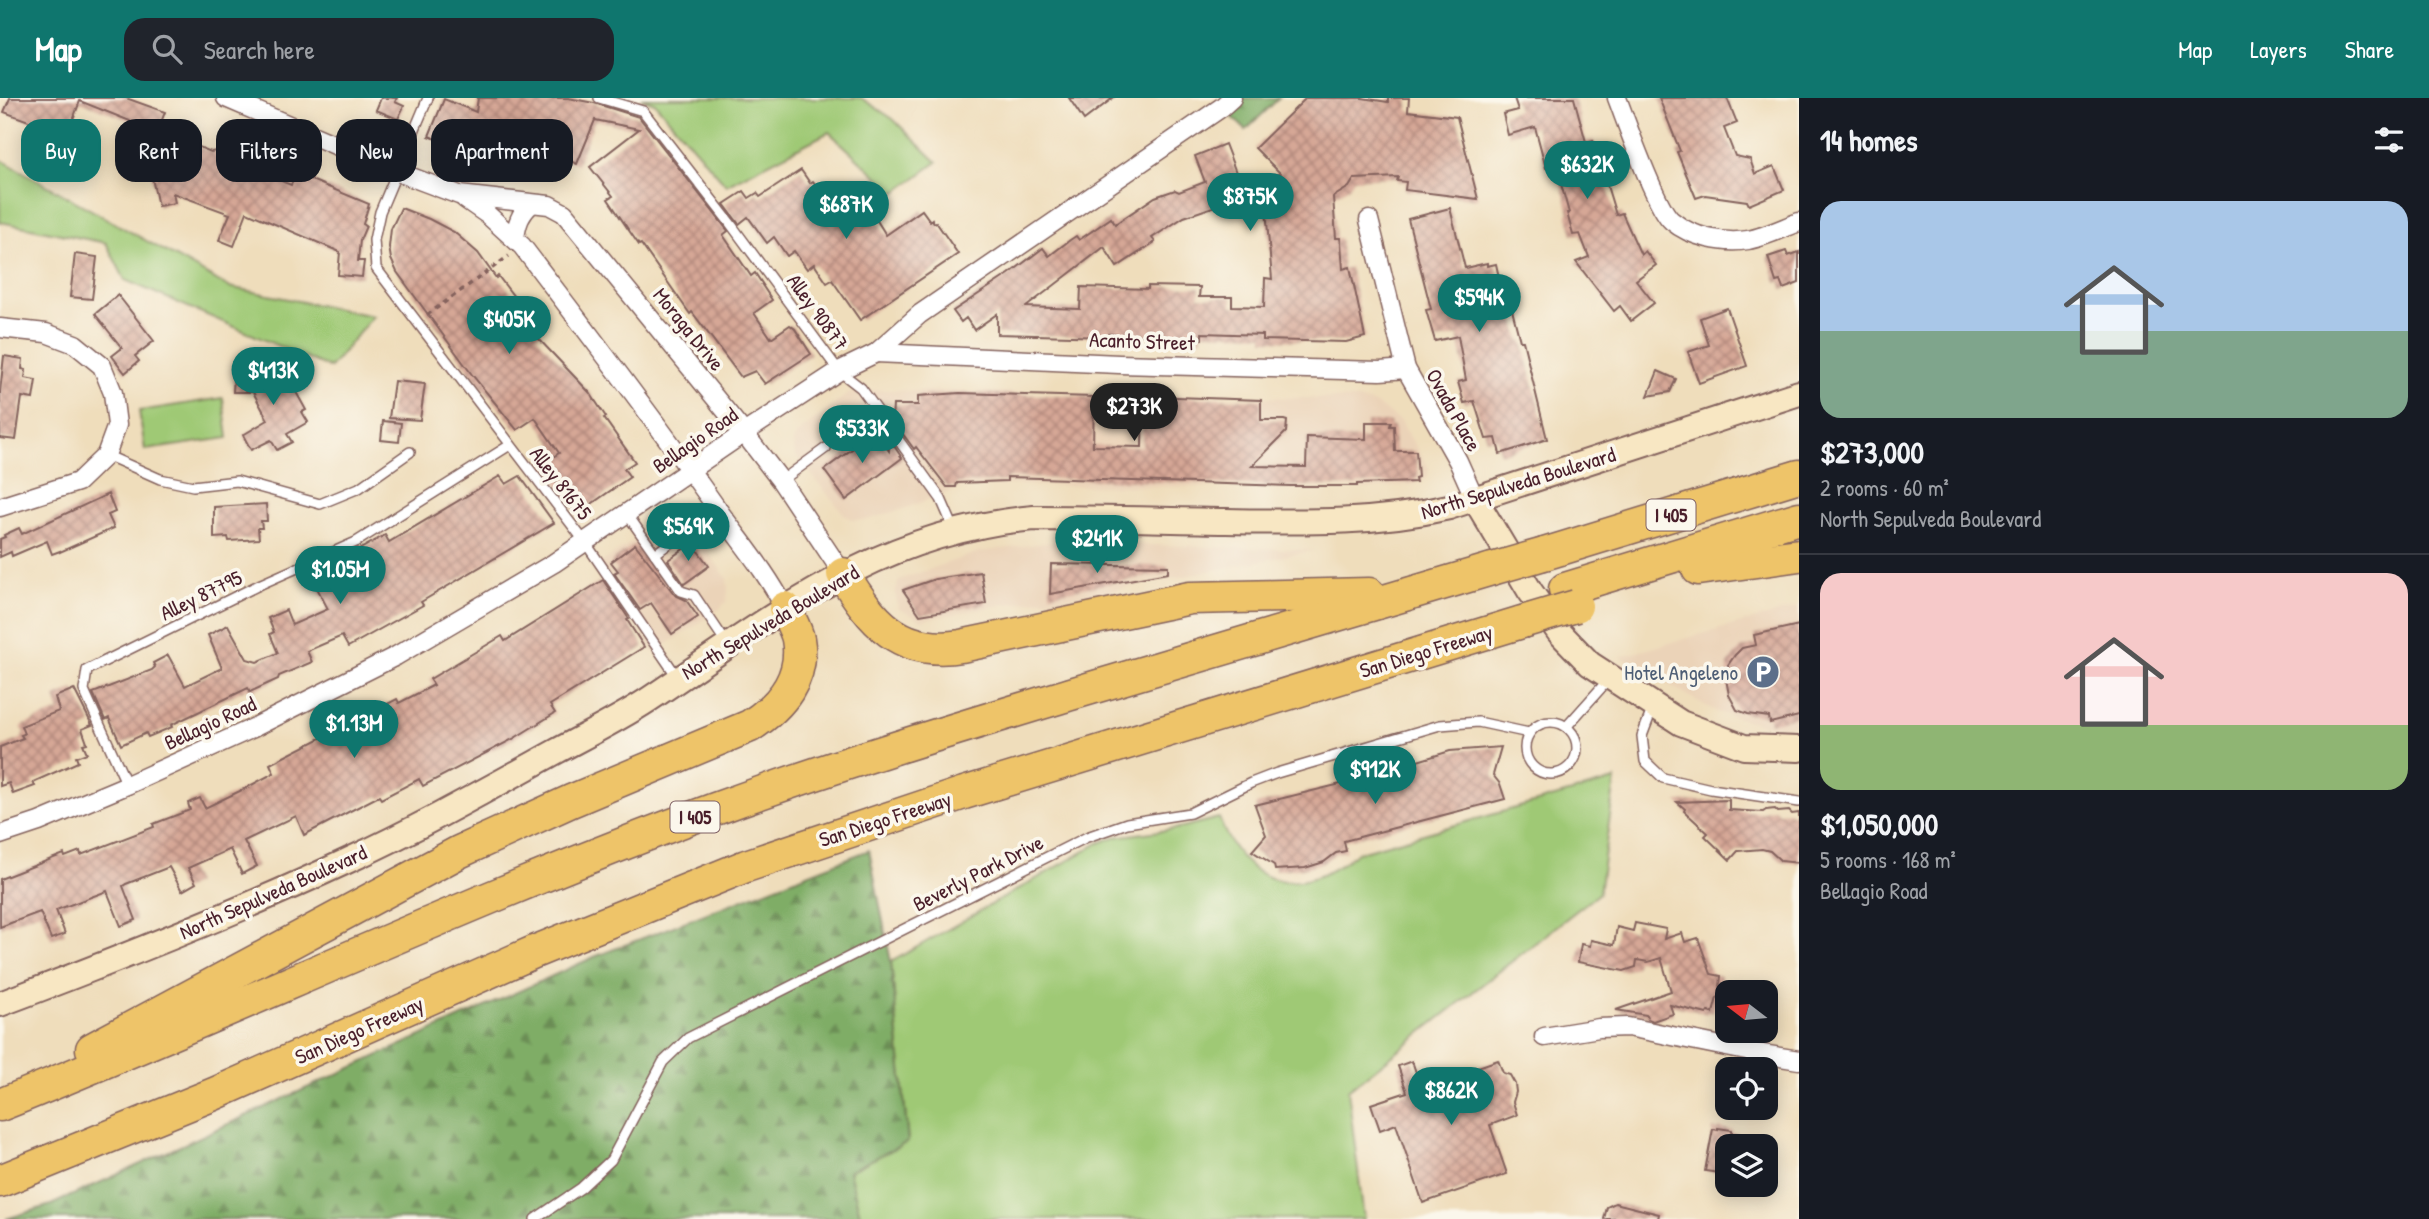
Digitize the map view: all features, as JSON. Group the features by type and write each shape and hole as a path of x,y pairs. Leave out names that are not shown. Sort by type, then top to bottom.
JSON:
{"highway":[{"name":"I 405","path":"0,1105 516,888 717,808 892,748 1799,476"},
{"path":"1570,597 1799,518"},
{"name":"San Diego Freeway","path":"0,1181 214,1094 534,952 746,866 1570,597 1698,569 1799,539"},
{"path":"1698,569 1799,555"},
{"path":"843,574 860,602 881,626 905,641 932,648 961,646 1191,598 1413,593"},
{"path":"0,1098 459,852 759,720 782,700 799,665 798,638 785,608"},
{"path":"0,1161 146,1102 540,930 773,838 872,804 1517,614"}],"main road":[{"name":"North Sepulveda Boulevard","path":"0,1004 168,939 348,861 594,731 646,701 785,608 843,574 905,546 955,531 1034,518 1318,523 1414,515 1475,499 1799,393"},
{"path":"1475,499 1530,591 1559,632 1590,664 1681,723 1744,747 1799,749"}],"street":[{"name":"Moraga Drive","path":"226,98 336,145"},
{"name":"Bellagio Road","path":"0,835 39,822 127,785 251,729 396,656 585,542 691,468 839,371 876,353 920,314 1232,98"},
{"path":"1617,98 1654,189 1670,219 1694,234 1720,240 1749,240 1799,222"},
{"name":"Moraga Drive","path":"417,179 459,195 549,205 564,213 744,433 843,574"},
{"name":"Moraga Drive","path":"459,195 488,215 518,242 691,468 769,578 785,608"},
{"path":"518,242 516,224 523,211 531,204"},
{"name":"Ovada Place","path":"1369,220 1406,369 1458,461 1475,499"},
{"path":"0,328 46,333 75,344 102,366 113,393 117,425 106,455 78,482 0,507"},
{"name":"Acanto Street","path":"876,353 1119,364 1380,371 1406,369"},
{"path":"1544,1037 1599,1028 1629,1027 1756,1054 1799,1060"}],"lane":[{"path":"417,125 428,98"},
{"name":"Alley 90877","path":"598,98 643,111 839,371 861,388 941,499 955,531"},
{"name":"Alley 81675","path":"394,182 380,212 374,240 376,268 585,542 678,678"},
{"name":"Alley 87795","path":"127,785 84,690 87,670 261,584 356,542 510,445"},
{"path":"780,481 826,448"},
{"path":"106,455 160,479 193,486 237,481 320,504 359,488 410,452"},
{"path":"655,554 717,508"},
{"path":"627,514 681,591 694,595 728,645"},
{"path":"1567,726 1610,678"},
{"path":"1654,706 1642,736 1645,761 1663,778 1711,789 1799,802"},
{"path":"1550,721 1567,726 1577,741 1577,753 1567,769 1558,774 1537,770 1530,764 1525,749 1529,733 1535,727 1550,721"},
{"name":"Beverly Park Drive","path":"535,1219 581,1188 611,1160 663,1062 688,1038 1087,836 1127,823 1190,813 1277,773 1440,725 1478,722 1529,733"}],"path":[{"path":"417,322 518,242"}],"shaded area":[{"path":"876,390 1355,399 1376,404 1400,421 1429,468 1428,475 1416,484 1369,489 1014,485 962,487 903,509 866,520 852,520 795,455 793,443 797,434 849,393"},
{"path":"679,509 727,579 728,591 726,602 716,612 654,653 598,565"},
{"path":"1052,542 1315,550 1100,593 1006,604 922,620 899,609 895,593 899,580 979,552"},
{"path":"1799,607 1799,725 1771,727 1717,712 1620,657"}],"green space":[{"path":"641,98 861,98 893,119 937,162 895,193 829,132 726,185 655,103"},
{"path":"1232,98 1279,98 1246,130 1222,107"},
{"path":"0,159 21,171 21,182 41,182 229,287 373,316 330,368 125,280 106,243 0,222"},
{"path":"223,398 228,438 145,450 139,411"},
{"path":"1615,780 1599,893 1348,1090 1364,1219 861,1219 849,1171 908,1141 891,962 1099,843 1114,837 1175,829 1219,818 1232,845 1247,863 1262,874 1277,880 1293,881 1325,873 1356,853"},
{"path":"869,850 891,962 908,1142 849,1171 861,1219 6,1219 51,1205 594,957"}],"building":[{"path":"10,98 126,98 165,112 162,119 125,119 80,101 73,119 23,119 4,112"},
{"path":"381,98 397,98 395,102 404,106 398,119 376,110"},
{"path":"478,98 568,98 639,117 728,231 723,235 751,276 755,273 772,300 754,313 771,338 790,325 811,354 765,384 755,371 741,377 692,312 690,314 628,229 608,199 613,196 590,167 639,129 595,120 577,164 573,162 573,119 436,119 444,99 476,112"},
{"path":"1069,98 1113,98 1084,120"},
{"path":"1306,98 1362,98 1388,102 1388,98 1409,98 1408,111 1457,117 1478,199 1405,190 1406,182 1397,181 1398,177 1354,179 1349,187 1333,197 1336,238 1340,238 1343,269 1350,267 1365,337 1346,342 1263,340 1263,335 1202,333 1202,339 1108,334 1108,337 997,334 997,314 974,330 966,318 961,322 953,311 1043,248 1049,256 1076,236 1079,240 1111,218 1115,224 1155,197 1175,190 1179,192 1205,182 1195,156 1225,144 1245,196 1184,217 1152,238 1155,242 1117,267 1104,247 1026,307 1080,309 1081,287 1148,289 1148,286 1200,287 1199,297 1232,297 1232,306 1264,307 1265,278 1272,279 1263,175 1281,174 1255,148"},
{"path":"1514,98 1574,98 1586,142 1593,140 1616,215 1622,213 1641,255 1645,251 1656,265 1636,280 1654,303 1631,321 1620,306 1614,311 1576,262 1589,257 1580,234 1573,235 1556,166 1546,168 1535,127 1508,135 1503,114 1518,110"},
{"path":"1659,98 1727,98 1737,123 1724,128 1735,156 1750,159 1755,174 1774,166 1784,190 1749,205 1747,201 1705,195 1696,198"},
{"path":"202,148 216,151 216,182 284,182 291,185 292,182 316,182 369,204 363,224 366,226 360,240 358,261 364,261 362,277 338,275 340,252 247,212 234,246 219,240 230,214 173,193 175,203 158,206 153,182 202,182"},
{"path":"801,170 810,183 813,181 818,188 833,191 841,203 855,205 867,224 876,219 886,235 922,210 930,221 932,219 936,222 958,254 860,320 832,280 827,283 814,264 807,269 794,251 787,256 774,237 767,243 748,217 739,224 724,204 744,191 749,198 757,193 760,197"},
{"path":"401,208 454,232 478,253 496,278 498,276 541,332 536,336 590,393 606,417 604,418 635,462 624,469 630,477 577,514 544,463 559,453 535,418 517,430 473,376 397,272 389,247 391,229"},
{"path":"1450,208 1465,268 1487,263 1487,266 1496,264 1505,304 1510,302 1520,341 1523,341 1547,439 1500,454 1496,438 1486,439 1474,401 1464,403 1458,382 1466,380 1458,336 1435,341 1426,310 1431,309 1408,219"},
{"path":"1786,251 1788,256 1799,252 1799,283 1783,289 1780,281 1776,282 1768,257"},
{"path":"75,254 97,257 92,299 70,297"},
{"path":"118,295 154,341 135,356 139,361 125,373 112,356 122,348 95,314"},
{"path":"1727,308 1747,366 1699,383 1688,352 1709,345 1700,318"},
{"path":"4,356 23,359 25,378 36,380 33,399 22,397 16,440 0,438 0,392"},
{"path":"1658,371 1676,379 1670,392 1648,396"},
{"path":"251,372 291,373 291,383 306,410 302,412 308,422 287,434 292,442 277,450 271,440 251,450 243,435 268,420 253,392 233,392 234,376 251,377"},
{"path":"394,381 425,384 420,420 389,418"},
{"path":"960,393 1094,397 1093,446 1142,447 1143,401 1148,401 1148,396 1261,400 1261,420 1287,421 1286,432 1252,466 1306,467 1307,437 1366,439 1366,422 1391,422 1390,426 1394,426 1395,451 1416,451 1418,477 1415,478 1416,482 1357,486 1290,486 1007,477 1007,481 957,483 956,487 947,487 892,419 893,405 918,405 918,396"},
{"path":"383,421 401,423 399,442 381,440"},
{"path":"875,432 889,451 890,440 902,458 846,500 824,470"},
{"path":"500,476 506,484 520,476 554,523 421,602 423,605 348,647 342,636 307,651 312,662 250,692 248,688 171,725 172,727 148,737 146,733 121,745 109,718 105,720 93,693 152,670 155,667 153,663 168,655 185,686 222,668 208,635 228,625 247,659 257,662 278,653 270,634 274,632 268,618 286,610 292,625 328,609 316,586 355,564 350,555 385,535 389,542"},
{"path":"108,494 115,512 108,515 114,528 60,552 52,554 47,541 12,556 11,552 0,557 0,539 5,537 4,535 19,528 22,534"},
{"path":"266,504 267,521 261,521 262,528 258,528 259,539 229,541 228,537 214,538 214,507"},
{"path":"692,543 709,566 684,584 668,560"},
{"path":"635,544 675,595 686,600 698,617 672,634 651,603 640,610 614,573 618,571 611,562"},
{"path":"1051,564 1168,566 1168,573 1050,594"},
{"path":"981,572 986,604 920,615 903,590 935,579"},
{"path":"603,580 644,647 550,705 555,713 513,739 423,786 419,779 381,799 379,796 304,835 296,816 244,841 257,866 242,874 230,849 188,868 196,883 182,891 169,867 126,884 123,886 136,920 121,926 107,891 56,910 65,934 51,939 40,912 0,927 0,879 64,854 65,857 80,851 81,855 154,827 153,824 190,810 188,803 200,798 205,808 244,789 274,773 270,764 397,699 399,703 434,685 430,679 502,636 505,641"},
{"name":"Hotel Angeleno","path":"1799,625 1799,716 1770,723 1769,717 1737,710 1729,695 1726,679 1728,665 1735,655 1742,648 1756,645 1754,635"},
{"path":"74,689 92,725 82,729 87,753 76,757 78,762 33,782 35,786 13,794 9,783 0,786 0,747 23,738 21,726 59,711 55,697"},
{"path":"1501,747 1493,775 1500,784 1505,799 1344,841 1346,851 1305,868 1275,870 1274,865 1252,851 1266,835 1255,805 1353,781 1450,751"},
{"path":"1729,800 1729,810 1763,812 1775,809 1778,812 1799,813 1799,863 1781,861 1770,851 1762,849 1738,851 1730,860 1705,836 1708,833 1677,802"},
{"path":"1635,923 1666,929 1664,939 1682,933 1685,942 1698,938 1711,974 1721,976 1721,980 1715,980 1713,1013 1670,1005 1673,1014 1653,1021 1646,1015 1616,1010 1671,991 1661,958 1648,962 1637,960 1636,967 1624,971 1578,962 1581,944 1590,946 1591,940 1614,945 1617,927 1633,931"},
{"path":"1498,1060 1503,1073 1510,1075 1516,1092 1513,1102 1517,1115 1490,1125 1507,1174 1423,1203 1396,1124 1380,1130 1371,1104 1407,1092 1398,1066 1412,1061 1421,1087"},
{"path":"1713,1129 1732,1130 1732,1133 1740,1134 1715,1134 1715,1172 1705,1171"},
{"path":"1615,1203 1659,1214 1658,1219 1604,1219 1607,1207"}],"place":[{"name":"Hotel Angeleno","path":"1763,672"}]}
